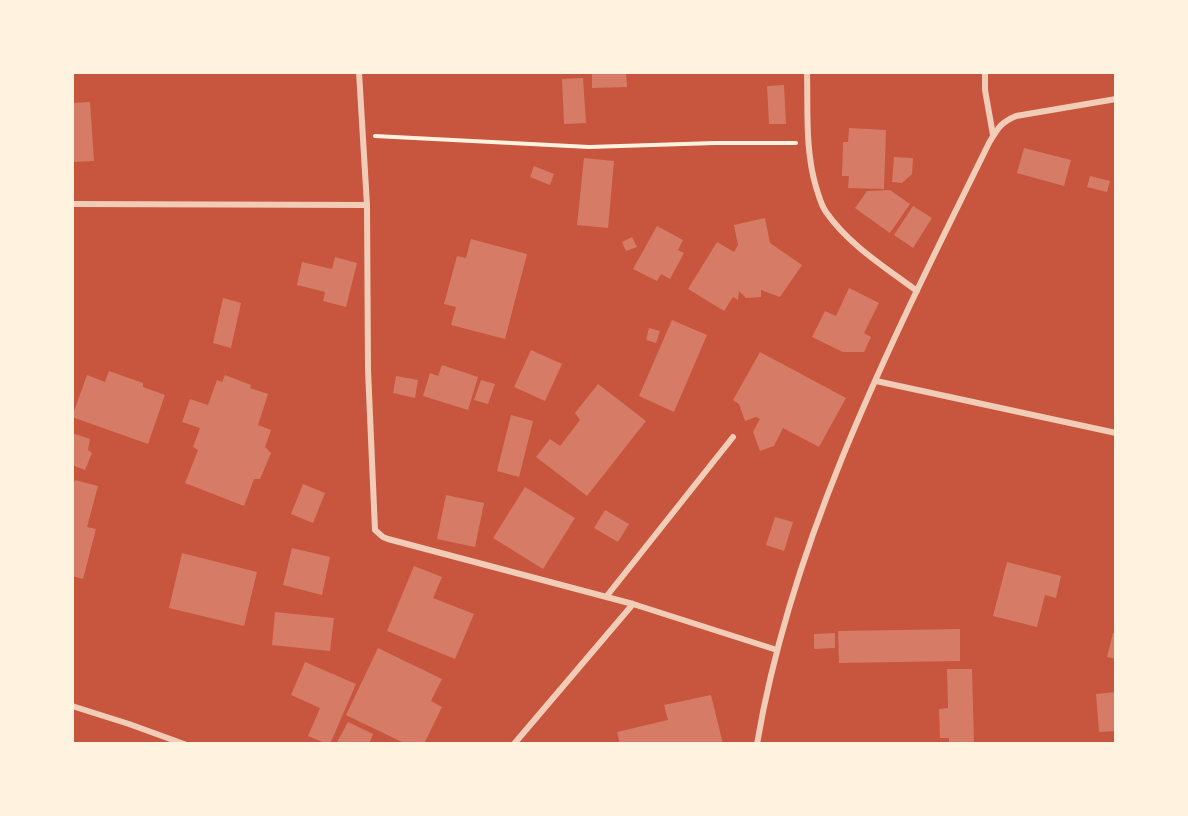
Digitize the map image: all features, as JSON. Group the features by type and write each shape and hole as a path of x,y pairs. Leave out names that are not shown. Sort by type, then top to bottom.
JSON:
{"street":[{"path":"359,72 367,206 368,370 375,530 388,539 633,604 777,650"},
{"path":"807,72 808,143 812,174 825,211 869,256 917,291"},
{"path":"985,72 985,90 993,136"},
{"path":"758,744 764,704 777,650 806,551 876,381 917,291 999,125 1016,116 1116,99"},
{"path":"72,204 367,206"},
{"path":"876,381 1116,433"},
{"path":"606,597 734,437"},
{"path":"514,744 633,604"},
{"path":"72,706 184,744"}],"path":[{"path":"362,136 589,147 808,143"}],"building":[{"path":"592,72 626,72 627,87 592,88"},
{"path":"583,78 586,123 564,124 562,79"},
{"path":"784,85 786,124 769,124 767,86"},
{"path":"90,102 94,161 72,162 72,103"},
{"path":"849,128 886,130 884,189 848,188 849,176 842,176 843,142 848,142"},
{"path":"1024,148 1071,160 1064,186 1017,173"},
{"path":"894,157 913,158 912,174 902,183 892,182"},
{"path":"584,158 614,161 608,228 577,225"},
{"path":"534,166 554,174 550,185 530,177"},
{"path":"1090,176 1110,181 1107,192 1087,187"},
{"path":"890,190 910,204 890,233 855,208 867,191"},
{"path":"913,206 932,218 913,248 894,235"},
{"path":"765,218 770,243 802,265 780,297 761,290 761,297 746,298 739,291 738,300 733,297 724,311 688,289 717,242 734,252 738,245 734,225"},
{"path":"657,226 683,240 678,250 684,253 670,279 661,274 657,281 633,269"},
{"path":"632,237 637,247 626,251 622,242"},
{"path":"471,239 527,254 505,339 451,325 456,307 444,304 457,256 466,258"},
{"path":"335,257 357,263 346,307 323,301 325,292 297,285 302,262 332,269"},
{"path":"849,288 879,303 864,333 871,337 864,352 843,352 812,337 825,311 836,316"},
{"path":"223,298 241,303 231,348 213,343"},
{"path":"672,320 707,335 674,412 639,396"},
{"path":"649,328 660,331 656,343 646,340"},
{"path":"531,350 562,364 545,401 514,387"},
{"path":"760,352 846,398 819,447 783,428 774,446 760,451 753,432 760,419 756,417 745,421 739,404 733,400"},
{"path":"442,365 478,377 468,410 423,396 430,373 438,376"},
{"path":"109,371 143,383 143,387 165,395 148,444 72,417 87,375 105,382"},
{"path":"225,375 268,394 258,425 271,430 265,447 271,453 260,479 254,479 244,506 185,483 198,450 193,447 200,428 182,422 190,399 208,405 217,380 222,382"},
{"path":"396,376 418,380 415,398 393,393"},
{"path":"481,380 495,384 488,404 474,400"},
{"path":"598,384 646,421 587,496 536,457 550,439 560,446 580,420 575,413"},
{"path":"511,415 533,421 519,477 497,471"},
{"path":"72,433 90,439 88,450 92,453 85,470 72,465"},
{"path":"75,480 98,486 87,527 96,529 83,579 72,576 72,487"},
{"path":"303,484 325,493 313,523 291,514"},
{"path":"525,487 575,518 543,569 493,538"},
{"path":"446,495 484,503 475,547 437,539"},
{"path":"605,510 629,524 618,542 594,528"},
{"path":"775,517 793,522 784,551 766,545"},
{"path":"292,548 330,557 322,595 283,585"},
{"path":"182,553 257,572 244,626 169,608"},
{"path":"1007,562 1061,576 1056,598 1045,595 1037,627 993,616"},
{"path":"414,566 442,577 433,598 474,614 455,659 387,631"},
{"path":"275,612 334,618 330,651 272,645"},
{"path":"960,629 960,661 839,663 838,631"},
{"path":"835,633 835,648 814,649 814,634"},
{"path":"1113,633 1116,634 1116,659 1107,657"},
{"path":"378,648 442,679 431,701 442,707 424,744 406,744 346,715"},
{"path":"305,662 356,684 330,744 308,736 320,708 291,695"},
{"path":"947,669 972,669 974,744 949,744 949,738 940,738 939,709 948,708"},
{"path":"1116,692 1116,731 1099,732 1096,694"},
{"path":"711,695 723,744 620,744 617,732 668,720 664,705"},
{"path":"348,722 373,734 369,744 336,744"}]}
